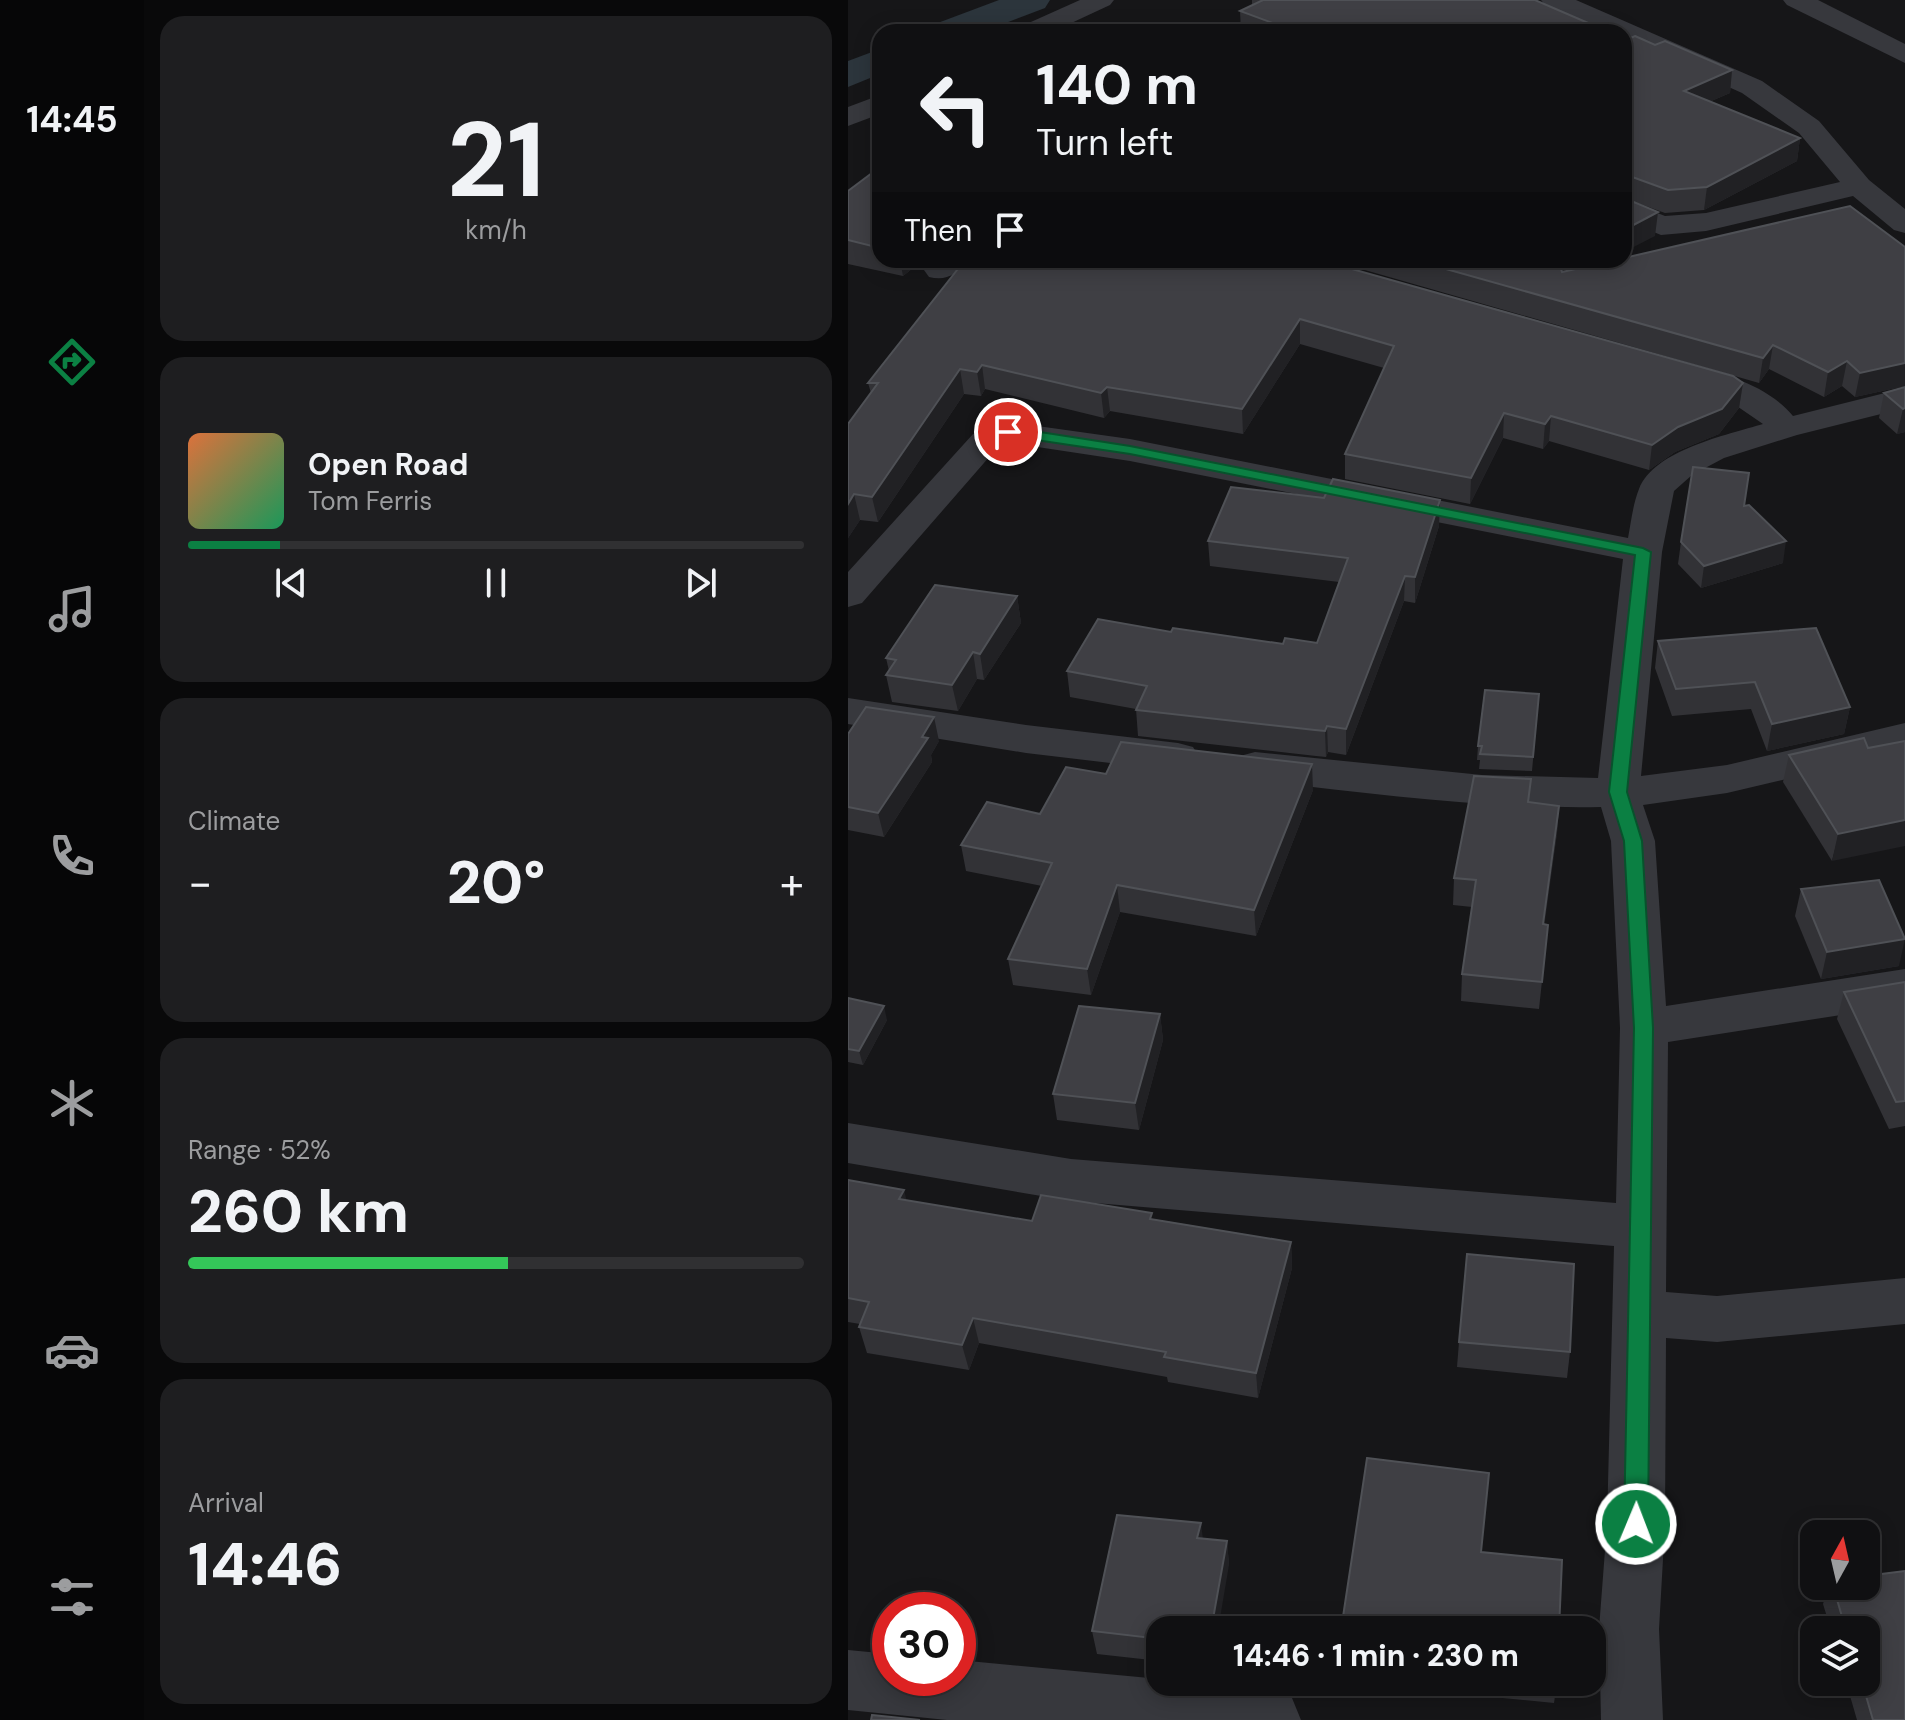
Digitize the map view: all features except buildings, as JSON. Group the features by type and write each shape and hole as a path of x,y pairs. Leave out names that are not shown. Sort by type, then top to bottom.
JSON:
{"street":[{"path":"1048,24 1101,0"},
{"path":"1554,0 1609,24"},
{"path":"1796,0 1840,19 1905,55"},
{"path":"1632,34 1752,87 1809,127 1859,186 1905,224"},
{"path":"848,118 872,107"},
{"path":"1632,213 1661,226 1706,222 1859,186"},
{"path":"1653,365 1743,391 1772,411 1785,428"},
{"path":"1632,1720 1629,1629 1636,1524 1644,1028 1633,841 1618,792 1643,552 1657,488 1679,467 1712,451 1785,428 1905,398"},
{"path":"848,595 985,441 1008,432 1130,450 1643,552"},
{"path":"848,711 1026,739 1319,773 1477,788 1618,792 1694,785 1905,737"},
{"path":"1644,1028 1905,987"},
{"path":"848,1143 1071,1180 1642,1227"},
{"path":"1640,1313 1717,1319 1905,1301"},
{"path":"848,1680 1270,1720"}],"waterway":[{"path":"969,24 1032,0"},
{"path":"848,75 872,64"}],"route":[{"path":"1008,432 1130,450 1643,552 1618,792 1633,841 1644,1028 1636,1524"}]}
